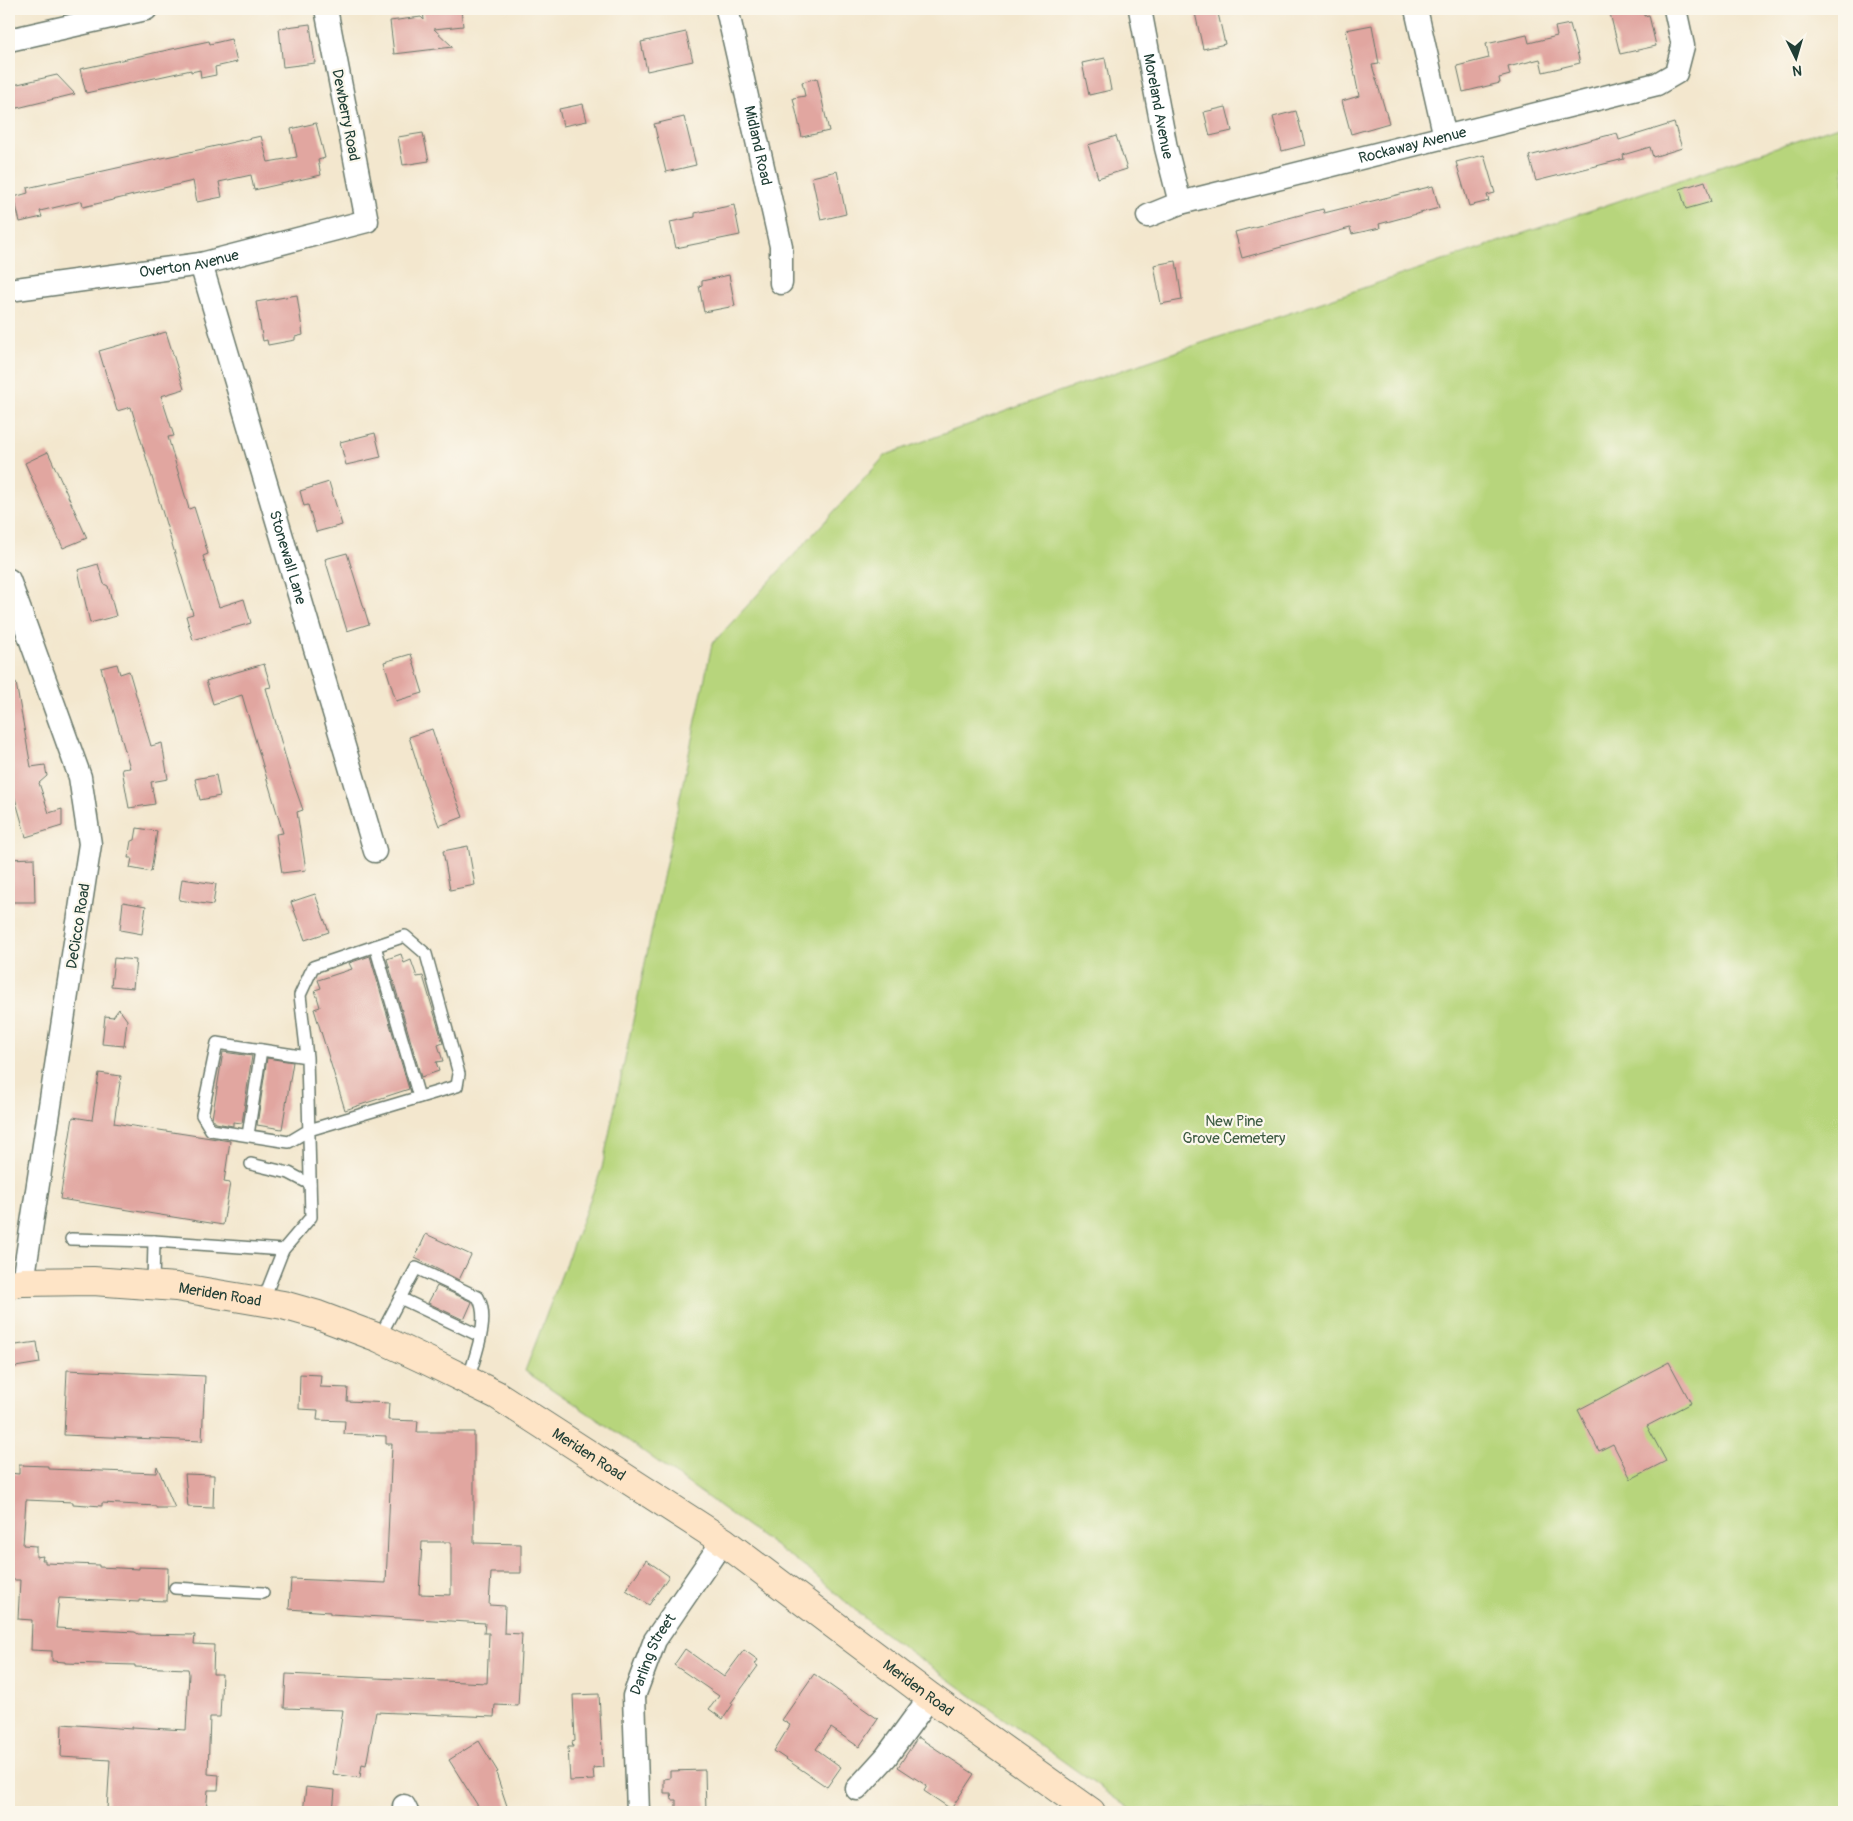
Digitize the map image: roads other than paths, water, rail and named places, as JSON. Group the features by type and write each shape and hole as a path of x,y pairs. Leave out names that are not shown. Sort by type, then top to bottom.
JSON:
{"main road":[{"name":"Meriden Road","path":"16,1283 93,1282 176,1287 283,1304 379,1338 497,1395 723,1541 930,1697 1091,1812"}],"street":[{"path":"9,40 146,9"},
{"name":"Dewberry Road","path":"326,9 367,221"},
{"name":"Midland Road","path":"726,9 781,246 781,282"},
{"name":"Moreland Avenue","path":"1140,9 1166,148 1180,203"},
{"path":"1416,9 1445,137"},
{"name":"Rockaway Avenue","path":"1148,216 1180,203 1657,84 1676,73 1683,46 1675,9"},
{"name":"Overton Avenue","path":"9,290 201,264 367,221"},
{"name":"Stonewall Lane","path":"201,264 375,851"},
{"name":"DeCicco Road","path":"9,580 80,776 90,844 16,1283"},
{"name":"Darling Street","path":"638,1812 634,1696 655,1640 723,1541"},
{"path":"858,1789 886,1757 930,1697"}],"lane":[{"path":"263,1301 283,1250 311,1217 309,1130 307,1057 300,995 313,967 405,936 426,954 460,1074 457,1086 309,1130 288,1142 211,1130 202,1115 217,1042 307,1057"},
{"path":"375,946 419,1097"},
{"path":"248,1135 261,1050"},
{"path":"251,1164 289,1173 310,1184"},
{"path":"71,1239 154,1241 283,1250"},
{"path":"152,1286 154,1241"},
{"path":"379,1338 416,1268 478,1297 483,1306 484,1316 468,1381"},
{"path":"400,1298 480,1336"},
{"path":"175,1588 263,1593"}],"park label":[{"name":"New Pine Grove Cemetery","path":"1234,1130"}]}
